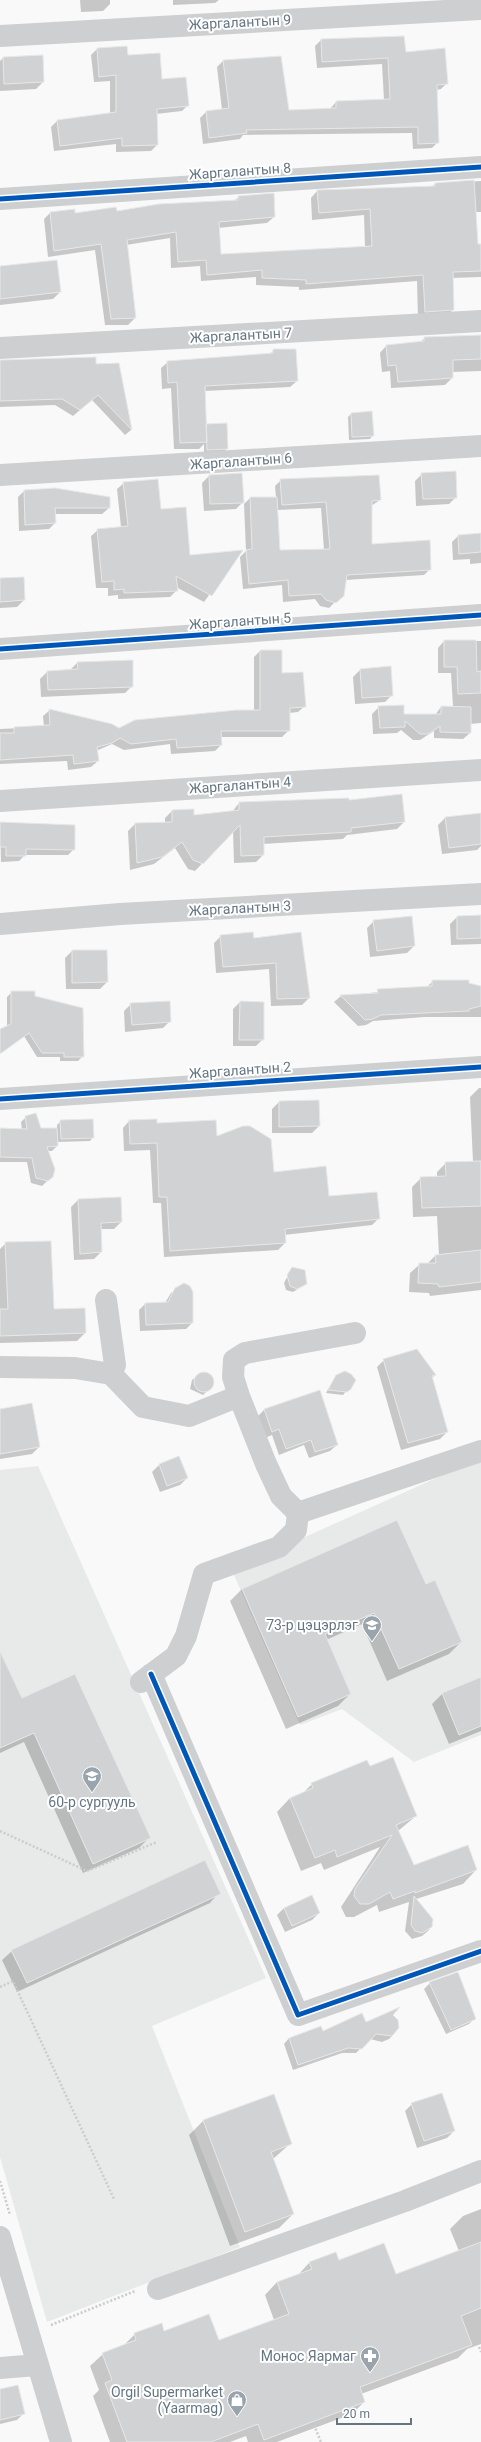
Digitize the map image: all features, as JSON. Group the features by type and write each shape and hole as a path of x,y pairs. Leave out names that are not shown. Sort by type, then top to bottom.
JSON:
{"street":[{"name":"Жаргалантын 9","path":"0,36 481,9"},
{"name":"Жаргалантын 8","path":"0,198 481,167"},
{"name":"Жаргалантын 7","path":"0,348 481,321"},
{"name":"Жаргалантын 6","path":"0,475 481,446"},
{"name":"Жаргалантын 5","path":"0,649 481,615"},
{"name":"Жаргалантын 4","path":"0,800 481,770"},
{"name":"Жаргалантын 3","path":"0,924 120,914 481,894"},
{"name":"Жаргалантын 2","path":"0,1099 481,1067"},
{"path":"106,1300 115,1366 110,1374"},
{"path":"298,1514 281,1496 266,1464 233,1377 234,1360 245,1353 355,1333"},
{"path":"0,1366 75,1368 110,1374 143,1407 189,1416 239,1396"},
{"path":"298,1514 481,1451"},
{"path":"298,1514 296,1530 279,1547 204,1574 186,1636 176,1656 146,1678 298,2015 481,1951"},
{"path":"148,2289 405,2201 481,2171"},
{"path":"0,2237 61,2442"},
{"path":"0,2368 37,2365"}],"path":[{"path":"0,1831 87,1872 157,1842"},
{"path":"0,1986 13,1981 114,2199"},
{"path":"0,2181 12,2219"},
{"path":"45,2325 49,2326 148,2289"},
{"path":"479,2347 481,2352"},
{"path":"314,2425 321,2442"}],"shaded area":[{"name":"73-р цэцэрлэг","path":"481,1458 481,1735 414,1762 342,1709 300,1725 234,1575 275,1557 296,1541"},
{"name":"60-р сургууль","path":"38,1466 266,1978 152,2026 240,2247 47,2322 0,2157 0,1470"}],"building":[{"path":"404,36 406,52 445,48 448,84 437,85 439,143 418,144 418,127 246,130 247,133 209,138 206,111 229,108 223,60 281,56 289,110 336,108 336,101 390,99 388,58 322,62 321,39"},
{"path":"127,46 128,55 160,53 162,79 186,77 189,106 157,109 158,145 122,146 122,138 60,146 57,120 116,112 116,75 99,77 97,48"},
{"path":"43,55 44,82 4,84 3,57"},
{"path":"474,180 478,244 481,244 481,271 453,272 454,310 425,312 423,275 306,284 306,280 262,278 262,270 207,275 206,260 178,262 176,232 127,240 136,318 111,319 101,244 54,251 50,212 75,209 75,213 116,207 117,211 159,204 238,200 238,196 274,193 275,217 219,222 221,254 372,246 370,209 319,213 317,190 435,186 435,183"},
{"path":"57,260 61,292 0,299 0,266"},
{"path":"481,335 481,359 453,360 453,378 398,382 396,365 388,366 386,345 424,341 424,337"},
{"path":"273,349 296,349 298,381 205,386 207,442 180,443 177,382 168,383 167,361 273,353"},
{"path":"96,357 96,364 119,363 132,430 98,395 80,410 62,399 0,401 0,360"},
{"path":"372,411 374,436 352,437 351,413"},
{"path":"227,423 228,449 207,450 206,424"},
{"path":"456,471 457,498 423,499 421,473"},
{"path":"242,473 244,503 210,504 209,475"},
{"path":"379,475 381,500 372,501 372,544 430,540 431,570 347,575 344,596 336,603 326,600 321,594 289,596 288,580 249,584 246,550 252,549 250,497 277,497 280,550 330,549 326,502 282,505 280,479"},
{"path":"158,479 161,509 186,507 190,555 243,550 212,596 176,576 178,591 124,593 124,589 114,590 114,581 102,582 97,529 128,526 123,482"},
{"path":"55,488 110,497 110,508 55,508 56,523 25,525 24,490"},
{"path":"481,533 481,552 459,554 458,535"},
{"path":"24,577 25,600 0,602 0,578"},
{"path":"444,640 476,640 477,672 481,671 481,693 458,694 457,667 444,667"},
{"path":"260,650 282,650 282,673 303,672 306,707 290,708 290,731 221,731 222,745 177,748 176,739 131,744 120,738 112,743 97,747 99,761 74,764 73,755 0,760 0,733 14,733 14,727 50,725 49,709 112,724 119,728 135,720 237,710 260,710"},
{"path":"133,660 133,687 48,690 47,671 78,669 77,662"},
{"path":"391,666 393,696 362,698 360,669"},
{"path":"404,705 404,714 441,714 441,706 471,707 471,733 440,732 440,726 428,734 420,734 405,721 405,727 380,728 378,706"},
{"path":"402,794 405,822 351,828 351,832 264,837 264,855 241,856 240,825 203,864 193,860 182,842 162,857 137,863 135,823 172,822 172,810 194,809 194,815 239,810 239,802 349,798 349,800"},
{"path":"481,813 481,844 449,848 445,817"},
{"path":"0,822 75,825 75,850 26,849 26,856 6,856 6,847 0,847"},
{"path":"481,915 481,938 457,939 457,916"},
{"path":"412,916 415,946 377,951 373,920"},
{"path":"253,932 254,938 301,932 310,998 277,999 276,963 223,967 220,935"},
{"path":"72,950 107,950 108,982 72,983"},
{"path":"432,980 469,980 469,983 481,986 481,1006 469,1009 469,1011 381,1015 373,1019 365,1020 340,995 378,993 377,989 432,986"},
{"path":"11,991 35,991 35,996 83,1008 84,1057 64,1057 64,1053 42,1053 29,1033 0,1054 0,1029 11,1024"},
{"path":"170,1001 171,1022 132,1025 130,1003"},
{"path":"240,1001 264,1002 264,1040 239,1040"},
{"path":"319,1100 320,1126 279,1127 279,1101"},
{"path":"36,1113 41,1128 57,1128 58,1146 47,1147 55,1169 53,1177 48,1181 36,1178 32,1158 0,1157 0,1128 27,1129 25,1116"},
{"path":"93,1119 94,1138 61,1139 60,1120"},
{"path":"157,1119 157,1123 216,1120 217,1136 243,1126 250,1126 271,1139 274,1172 326,1166 329,1196 377,1192 380,1219 285,1229 286,1243 170,1251 167,1197 159,1197 157,1143 130,1144 129,1120"},
{"path":"481,1161 481,1206 422,1208 420,1177 446,1176 445,1162"},
{"path":"121,1197 122,1222 101,1223 102,1252 80,1254 78,1199"},
{"path":"51,1241 54,1309 85,1308 86,1333 0,1336 0,1309 8,1309 5,1242"},
{"path":"481,1250 481,1282 439,1287 438,1284 418,1283 419,1263 436,1263 435,1255"},
{"path":"292,1267 305,1270 307,1284 297,1289 290,1286 287,1275"},
{"path":"184,1283 190,1286 193,1292 193,1323 146,1325 145,1303 168,1302 175,1288"},
{"path":"417,1349 436,1375 432,1376 448,1432 408,1443 383,1359"},
{"path":"345,1371 351,1374 356,1380 351,1389 347,1392 328,1390 336,1375"},
{"path":"204,1372 211,1375 214,1382 211,1389 204,1392 197,1389 194,1382 197,1375"},
{"path":"320,1390 338,1445 315,1452 311,1440 286,1449 279,1429 272,1432 264,1409"},
{"path":"32,1403 40,1447 0,1454 0,1409"},
{"path":"179,1456 188,1478 167,1486 159,1464"},
{"path":"397,1520 426,1584 435,1580 462,1642 399,1669 374,1613 325,1634 351,1694 298,1717 242,1589"},
{"path":"0,1651 22,1698 75,1674 151,1838 93,1864 34,1733 0,1748"},
{"path":"481,1677 481,1726 459,1735 442,1693"},
{"path":"393,1757 417,1816 396,1825 414,1865 468,1845 477,1870 415,1893 415,1891 393,1899 390,1892 369,1904 360,1904 354,1896 355,1889 392,1835 337,1857 335,1850 315,1858 290,1798 313,1788 311,1783 367,1760 370,1766"},
{"path":"205,1860 221,1894 27,1983 11,1950"},
{"path":"312,1895 320,1913 292,1926 284,1908"},
{"path":"414,1896 433,1919 432,1927 422,1933 415,1931 411,1925"},
{"path":"458,1972 476,2019 451,2030 429,1982"},
{"path":"400,2007 393,2015 398,2020 399,2028 392,2036 376,2034 362,2049 348,2048 298,2065 289,2038 321,2026 323,2031 362,2013 366,2022"},
{"path":"442,2093 455,2131 424,2141 411,2103"},
{"path":"274,2094 292,2144 271,2152 294,2214 245,2232 203,2120"},
{"path":"481,2242 481,2308 461,2316 472,2345 360,2387 365,2402 264,2440 258,2424 211,2442 127,2442 105,2383 112,2380 102,2353 136,2340 134,2333 162,2323 164,2331 209,2314 219,2340 289,2314 277,2282 312,2269 309,2262 336,2252 339,2260 384,2243 396,2274"},
{"path":"18,2385 25,2414 0,2420 0,2389"}],"cycle path":[{"path":"0,199 481,167"},
{"path":"0,649 481,615"},
{"path":"0,1099 481,1067"},
{"path":"151,1674 298,2015 481,1951"}],"place":[{"name":"73-р цэцэрлэг","path":"372,1642"},
{"name":"60-р сургууль","path":"92,1793"},
{"name":"Монос Яармаг","path":"370,2373"},
{"name":"Orgil Supermarket (Yaarmag)","path":"237,2417"}]}
